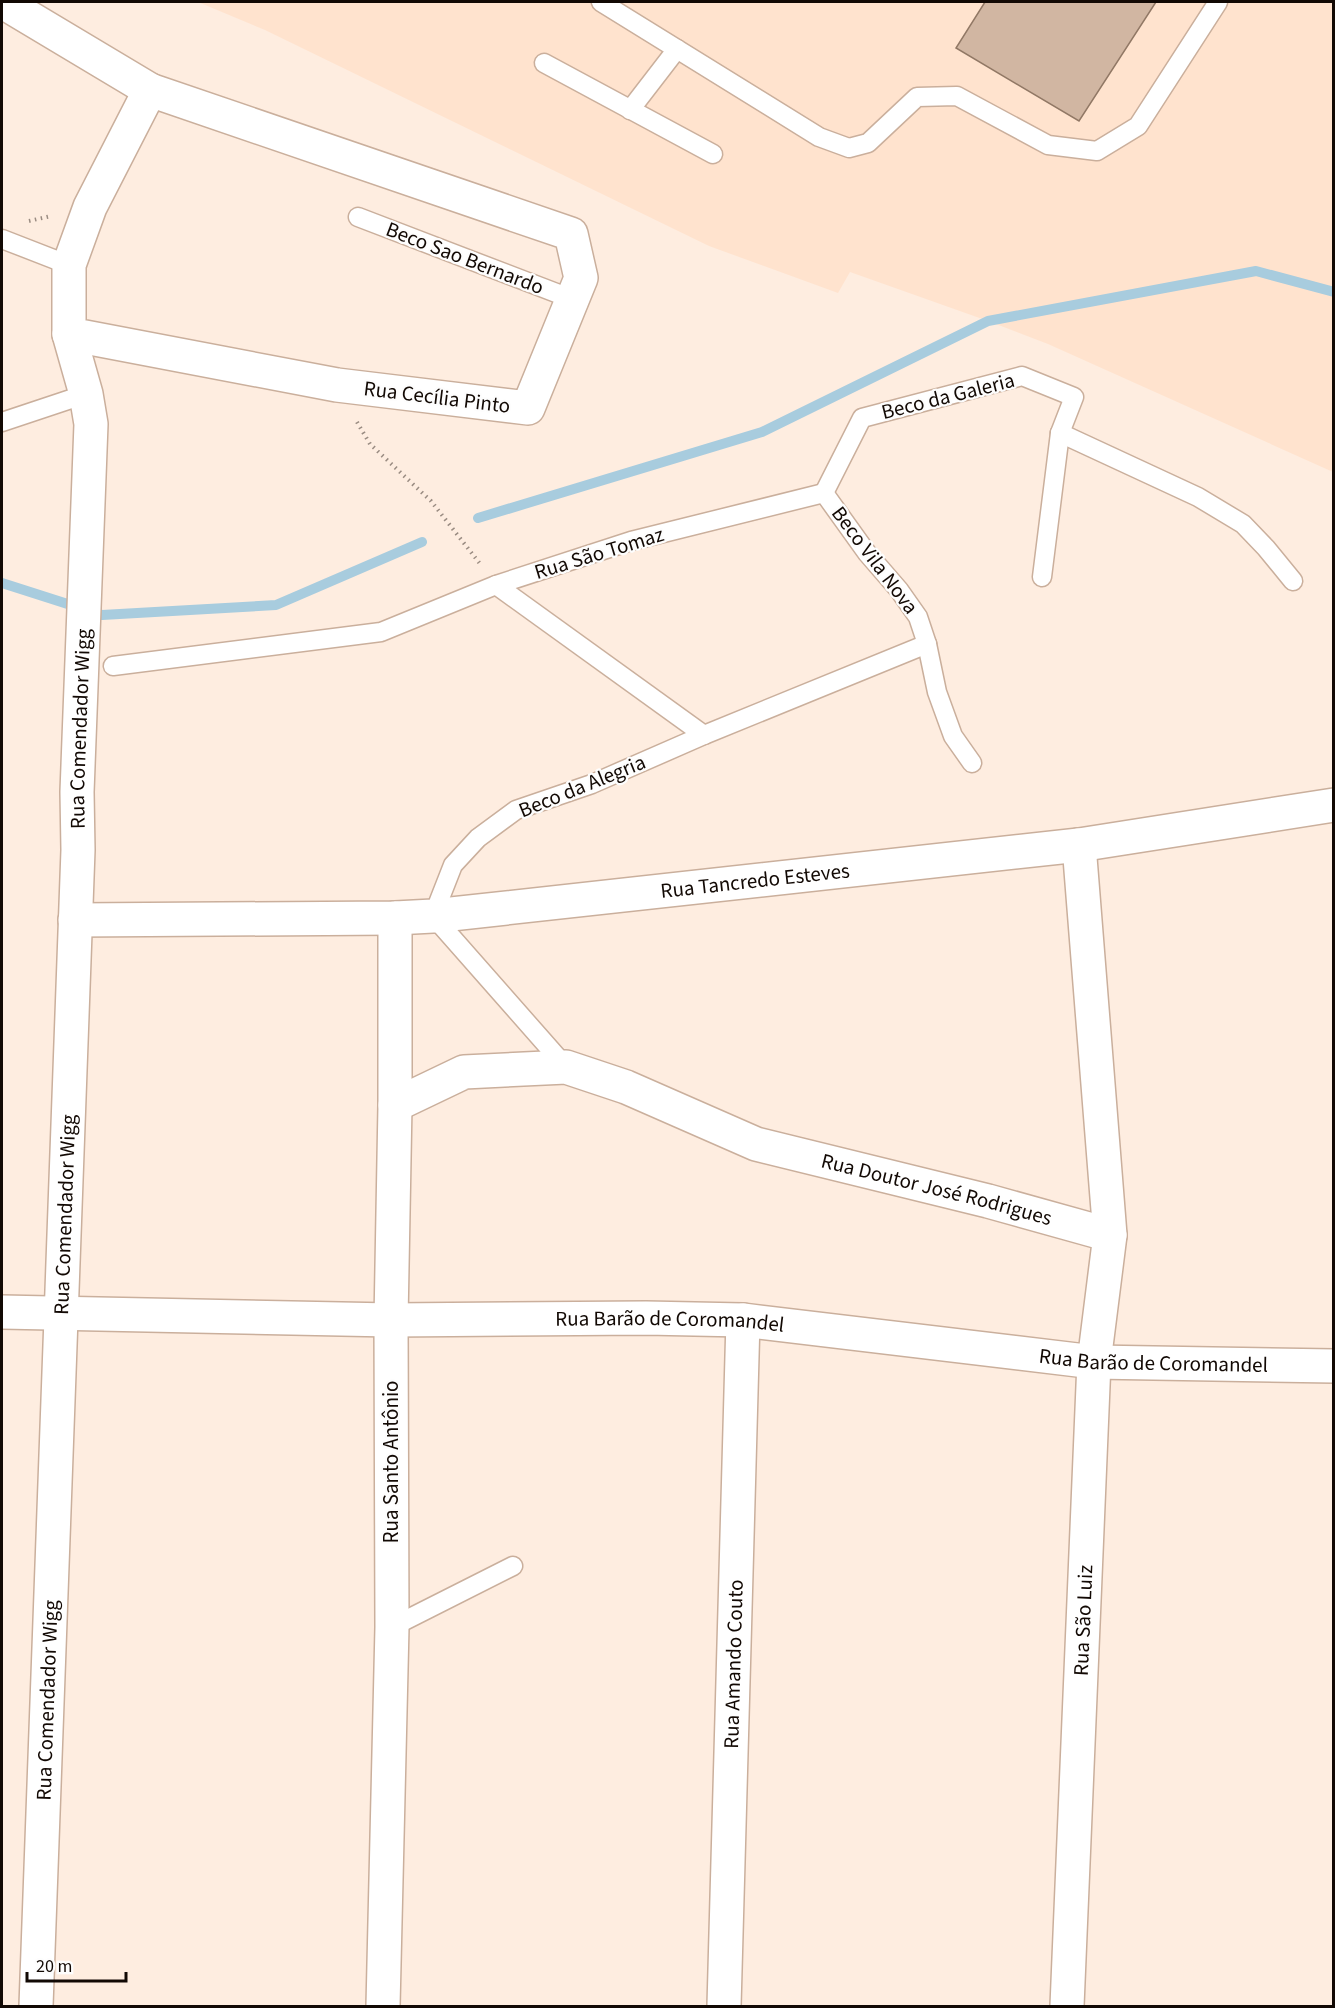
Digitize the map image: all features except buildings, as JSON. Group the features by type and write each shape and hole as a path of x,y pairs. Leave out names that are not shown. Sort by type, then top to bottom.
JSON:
{"street":[{"path":"3,2 150,90 90,207 69,265 69,334"},
{"name":"Rua Cecília Pinto","path":"69,334 337,385 528,408 581,278 571,234 150,90"},
{"name":"Rua Comendador Wigg","path":"36,2007 63,1314 78,850 77,792 88,409 69,334"},
{"name":"Rua Tancredo Esteves","path":"75,920 433,916 1079,845 1334,805"},
{"path":"1079,845 1110,1235"},
{"name":"Rua Santo Antônio","path":"384,2007 392,1627 391,1320 395,1104 395,918"},
{"name":"Rua Doutor José Rodrigues","path":"395,1104 464,1072 566,1067 626,1087 756,1144 988,1201 1110,1235"},
{"name":"Rua São Luiz","path":"1067,2007 1094,1362 1110,1235"},
{"name":"Rua Barão de Coromandel","path":"2,1312 391,1320 646,1318 743,1320 1094,1362 1334,1366"},
{"name":"Rua Amando Couto","path":"724,2007 743,1320"}],"lane":[{"path":"601,2 819,137 849,148 868,143 917,97 957,96 1048,146 1097,151 1138,126 1218,2"},
{"path":"630,110 677,49"},
{"path":"544,63 713,154"},
{"name":"Beco Sao Bernardo","path":"358,217 572,299"},
{"path":"2,239 69,265"},
{"name":"Beco da Galeria","path":"824,493 862,418 1022,376 1074,397 1060,433 1042,577"},
{"path":"2,422 88,409"},
{"path":"1060,433 1197,497 1243,524 1293,581"},
{"name":"Rua São Tomaz","path":"113,666 381,632 496,585 632,541 824,493"},
{"name":"Beco Vila Nova","path":"824,493 918,618 927,644 937,692 953,736 972,763"},
{"path":"496,585 704,735"},
{"name":"Beco da Alegria","path":"433,916 453,865 478,838 516,810 592,784 704,735 927,644"},
{"path":"433,916 566,1067"},
{"path":"392,1627 513,1566"}],"path":[{"path":"21,224 90,207"},
{"path":"337,385 370,444 431,501 496,585"}],"shaded area":[{"path":"198,2 1333,2 1333,472 1048,344 988,321 850,272 838,293 709,246 265,30"}],"waterway":[{"path":"478,518 762,432 988,321 1256,271 1334,292"},
{"path":"2,583 102,615 276,605 422,542"}]}
